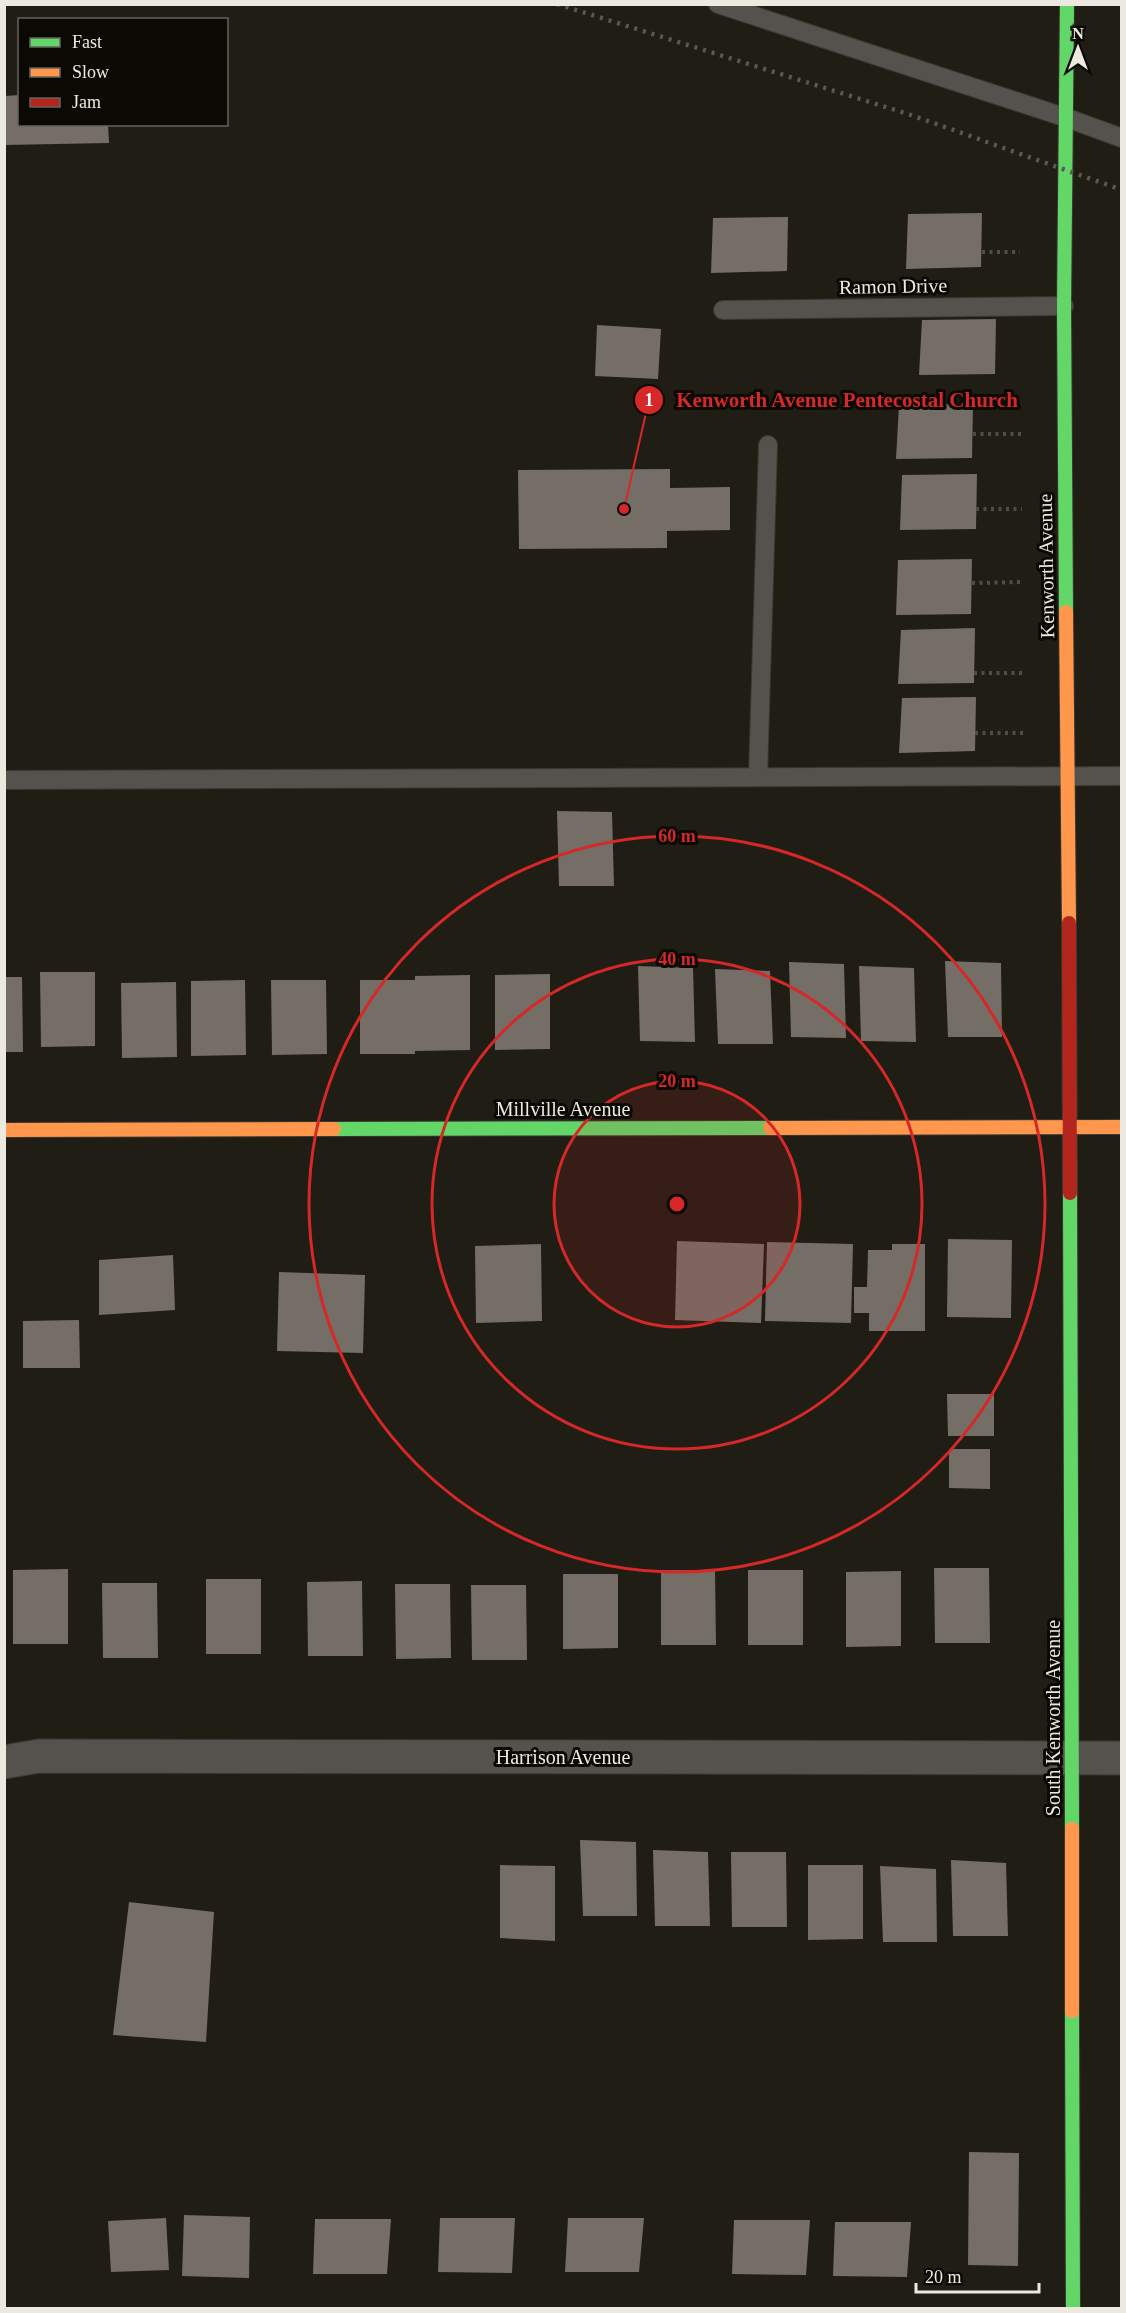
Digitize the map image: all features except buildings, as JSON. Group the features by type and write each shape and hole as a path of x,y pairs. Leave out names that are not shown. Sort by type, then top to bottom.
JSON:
{"street":[{"name":"Kenworth Avenue","path":"1067,4 1064,306 1069,1126"},
{"name":"South Kenworth Avenue","path":"1069,1126 1073,2308"},
{"name":"Millville Avenue","path":"4,1130 1122,1127"},
{"name":"Harrison Avenue","path":"4,1762 39,1756 1122,1758"}],"lane":[{"path":"718,4 1122,138"},
{"name":"Ramon Drive","path":"723,310 1064,306"},
{"path":"758,777 768,445"},
{"path":"4,780 1122,776"}],"path":[{"path":"982,252 1020,252"},
{"path":"973,434 1021,434"},
{"path":"976,509 1022,509"},
{"path":"972,583 1022,582"},
{"path":"974,673 1023,673"},
{"path":"975,733 1023,733"}],"railway":[{"path":"557,4 908,114 1122,190"}],"traffic: fast":[{"path":"1066,612 1064,306 1067,4"},
{"path":"334,1129 770,1128"},
{"path":"1070,1193 1072,1829"},
{"path":"1072,2011 1073,2308"}],"traffic: slow":[{"path":"1066,612 1069,923"},
{"path":"770,1128 1122,1127"},
{"path":"4,1130 334,1129"},
{"path":"1072,1829 1072,2011"}],"traffic: jam":[{"path":"1069,923 1070,1193"}],"place":[{"name":"Kenworth Avenue Pentecostal Church","path":"624,509"}]}
